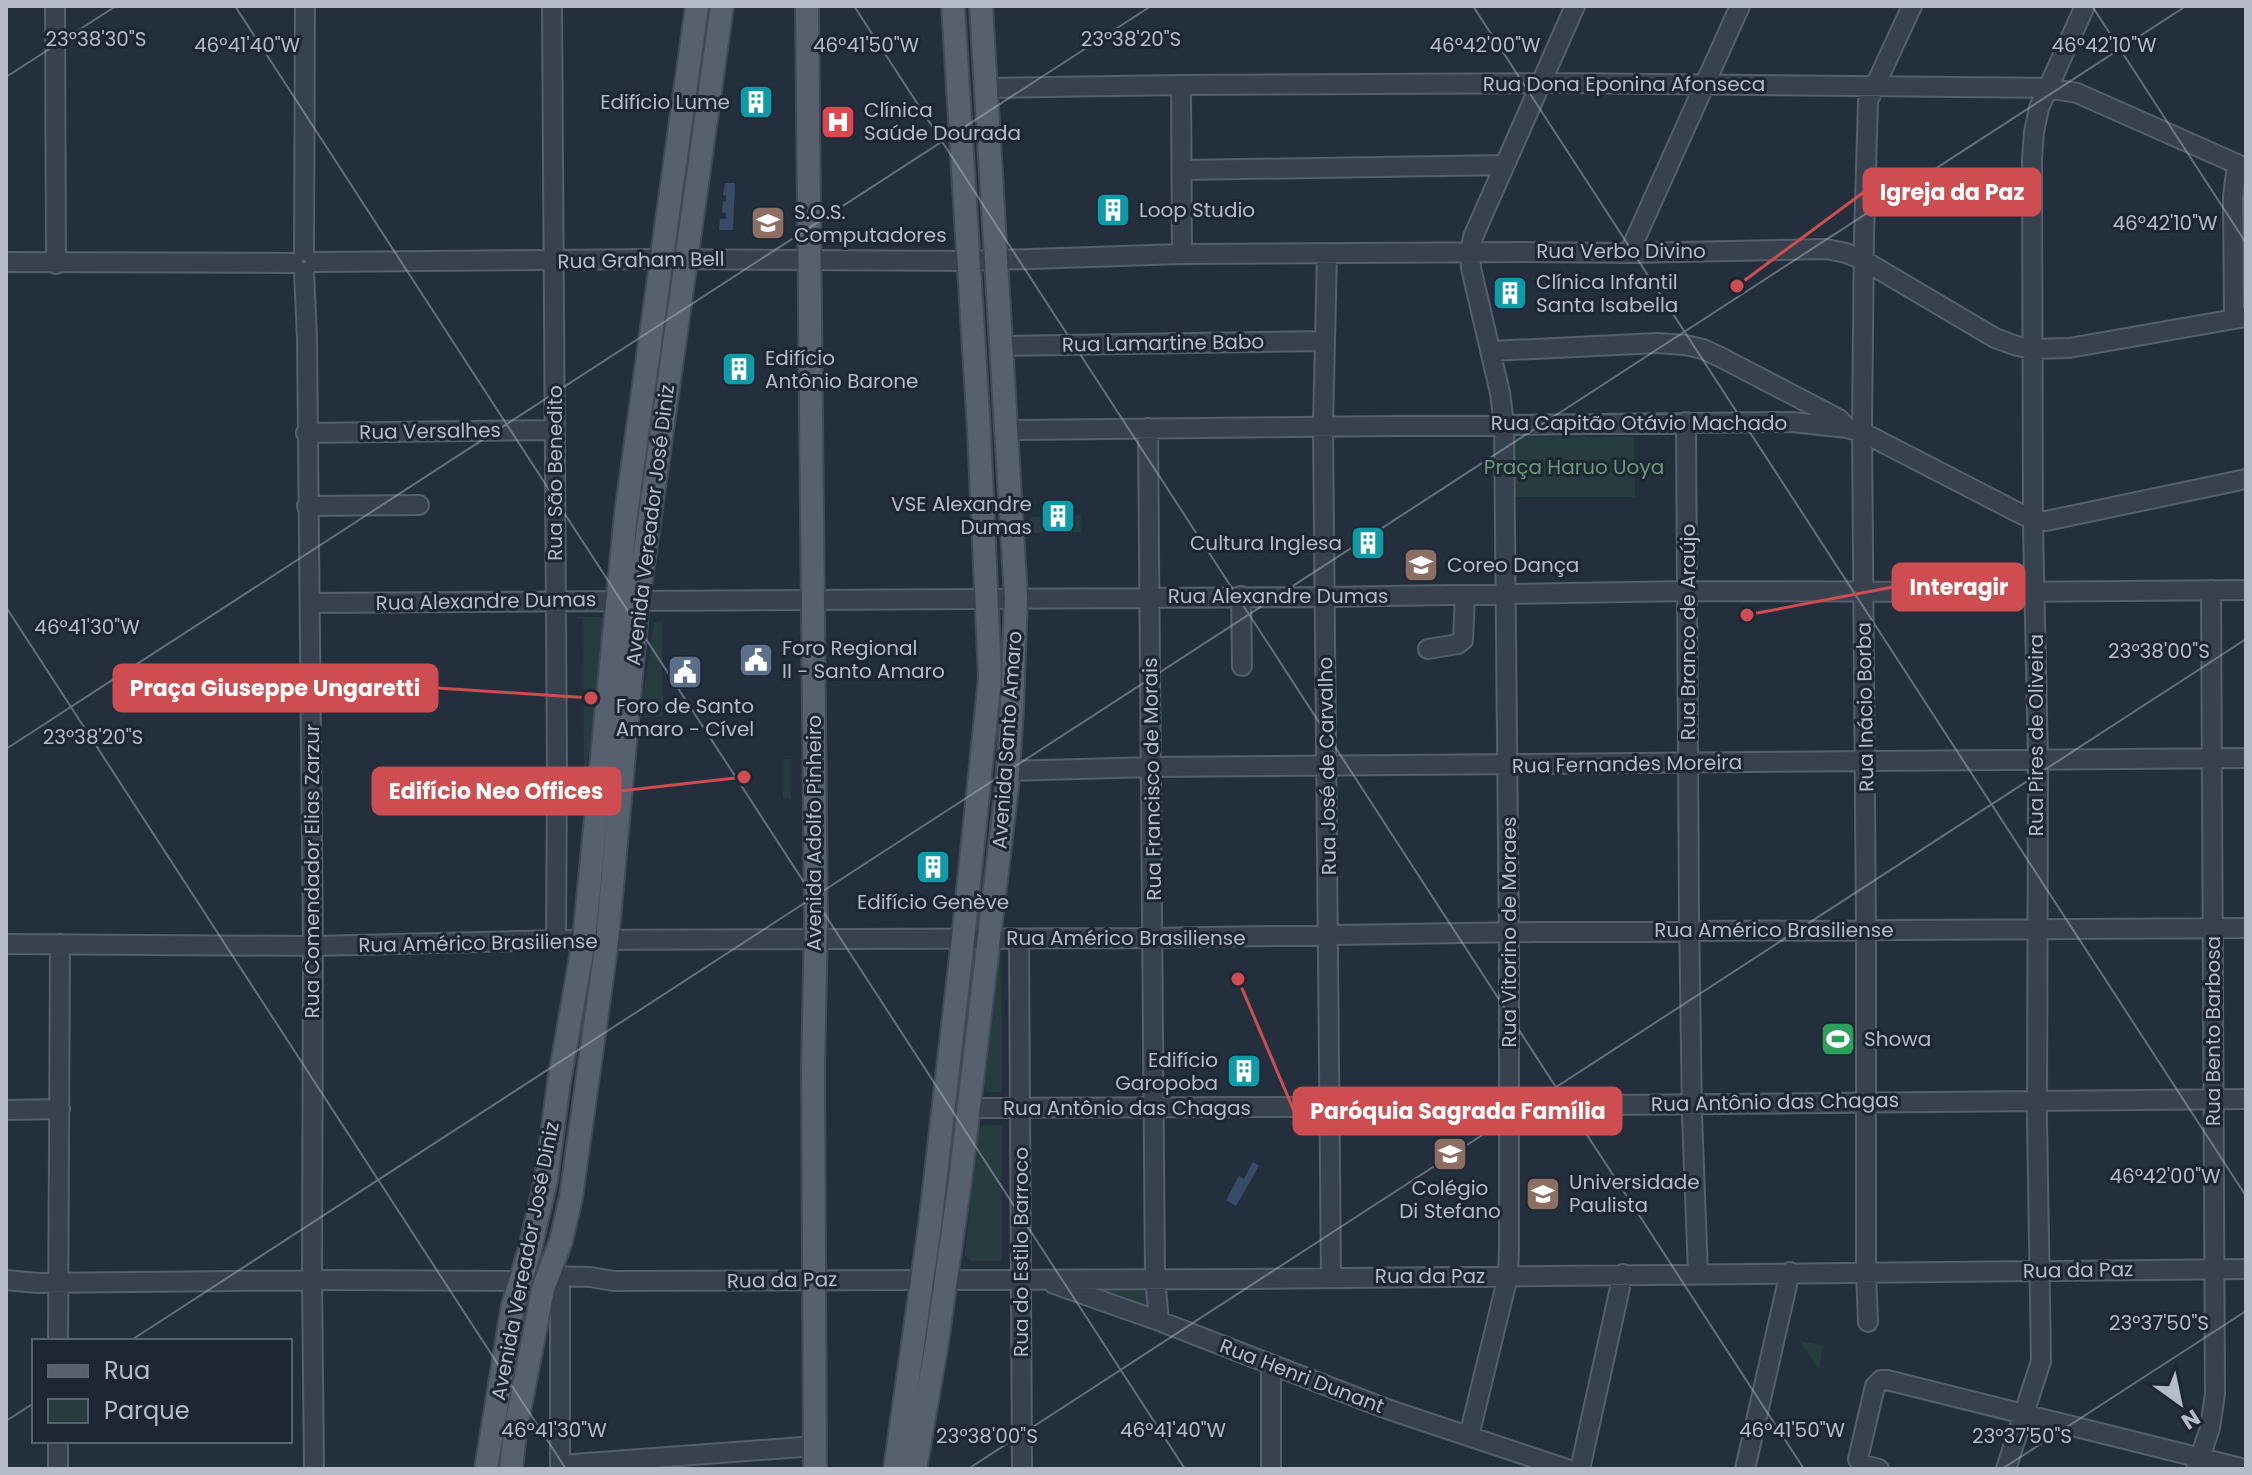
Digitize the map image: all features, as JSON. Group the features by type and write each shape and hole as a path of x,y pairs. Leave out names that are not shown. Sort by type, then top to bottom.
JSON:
{"main road":[{"name":"Avenida Vereador José Diniz","path":"511,1469 515,1432 571,1197 607,941 628,600 626,514 697,6"},
{"name":"Avenida Vereador José Diniz","path":"486,1469 509,1327 543,1191 584,940 628,600 686,259 722,6"},
{"name":"Avenida Adolfo Pinheiro","path":"807,6 815,938 815,1469"},
{"name":"Avenida Santo Amaro","path":"895,1469 944,1108 990,678 953,6"},
{"name":"Avenida Santo Amaro","path":"915,1469 946,1279 969,1108 1008,771 1012,708 1016,598 981,6"},
{"path":"944,1108 969,1108"}],"street":[{"path":"55,6 56,264"},
{"name":"Rua Comendador Elias Zarzur","path":"305,6 304,262 313,946 314,1469"},
{"name":"Rua São Benedito","path":"552,6 556,940"},
{"path":"1470,253 1473,237 1575,6"},
{"path":"1629,253 1740,6"},
{"name":"Rua Inácio Borba","path":"1868,1322 1863,591 1855,430 1868,101 1912,6"},
{"name":"Rua Pires de Oliveira","path":"2006,1469 2041,1361 2032,159 2037,120 2047,88 2085,6"},
{"name":"Rua Dona Eponina Afonseca","path":"986,88 1541,83 2047,88 2077,93 2242,166"},
{"path":"1181,85 1182,254"},
{"path":"1183,170 1504,165"},
{"path":"2240,318 2233,197 2242,166"},
{"name":"Rua Verbo Divino","path":"968,261 1182,254 1629,253 1826,249 1863,260 1995,338 2032,349 2069,348 2240,318"},
{"name":"Rua Vitorino de Moraes","path":"1469,1436 1508,1276 1510,1106 1504,424 1470,253"},
{"name":"Rua José de Carvalho","path":"1327,254 1323,426 1331,1277"},
{"name":"Rua Graham Bell","path":"6,262 968,261"},
{"name":"Rua Lamartine Babo","path":"1002,346 1324,341"},
{"path":"1491,351 1657,343 1685,345 1722,358 1855,430"},
{"path":"1792,422 1803,412 1802,399"},
{"name":"Rua Branco de Araújo","path":"1686,422 1691,1103 1698,1274"},
{"name":"Rua Capitão Otávio Machado","path":"1005,430 1792,422 1855,430 2033,520"},
{"name":"Rua Francisco de Morais","path":"1148,428 1155,1278 1159,1321"},
{"name":"Rua Versalhes","path":"306,433 554,430"},
{"path":"2033,520 2059,519 2246,479"},
{"path":"307,506 419,505"},
{"name":"Rua Bento Barbosa","path":"2198,1463 2214,1412 2211,590"},
{"name":"Rua Alexandre Dumas","path":"310,603 1326,597 1687,591 2246,590"},
{"path":"1428,649 1458,644 1463,640 1465,595"},
{"path":"1241,596 1242,666"},
{"name":"Rua Fernandes Moreira","path":"1008,771 1152,767 2246,758"},
{"name":"Rua Américo Brasiliense","path":"6,944 313,946 556,940 2246,928"},
{"name":"Rua do Estilo Barroco","path":"1019,939 1029,1279 1022,1469"},
{"path":"58,1339 60,944"},
{"name":"Rua Antônio das Chagas","path":"969,1108 2246,1099"},
{"path":"6,1110 60,1109"},
{"path":"2215,1269 2246,1284"},
{"name":"Rua da Paz","path":"550,1285 590,1277 614,1281 1029,1279 2246,1269"},
{"path":"1745,1469 1790,1272"},
{"path":"1580,1469 1623,1274"},
{"name":"Rua Henri Dunant","path":"1029,1279 1159,1321 1387,1409 1469,1436 1518,1462 1567,1469"},
{"path":"6,1280 520,1281"},
{"path":"550,1285 560,1467 815,1446"},
{"path":"1271,1365 1271,1469"},
{"path":"1872,1467 1861,1464 1858,1459 1875,1386 1881,1380 1887,1380 2198,1463 2245,1469"},
{"path":"58,1443 58,1469"}],"green space":[{"name":"Praça Haruo Uoya","path":"1513,437 1634,437 1635,497 1512,497"},
{"path":"1081,515 1081,532 1031,533 1030,517 1045,517 1048,525 1058,529 1068,525 1071,516"},
{"path":"575,617 611,617 584,781 583,619"},
{"path":"662,621 663,717 640,717 654,622"},
{"path":"783,759 791,759 791,798 783,798"},
{"path":"999,955 1002,1092 987,1092 983,1085"},
{"path":"1002,1125 1002,1261 970,1261 965,1255 978,1131 983,1126"},
{"path":"1064,1281 1152,1281 1156,1318"},
{"path":"1800,1341 1823,1345 1819,1370"}],"water":[{"path":"725,183 735,183 733,230 719,230 720,219 726,219 726,213 722,212 723,202 726,201 723,195"},
{"path":"1253,1162 1259,1166 1236,1206 1226,1200 1239,1176 1244,1179"}],"place":[{"name":"Edifício Lume","path":"756,102"},
{"name":"Clínica Saúde Dourada","path":"838,122"},
{"name":"Loop Studio","path":"1113,210"},
{"name":"S.O.S. Computadores","path":"768,223"},
{"name":"Igreja da Paz","path":"1737,286"},
{"name":"Clínica Infantil Santa Isabella","path":"1510,293"},
{"name":"Edifício Antônio Barone","path":"739,369"},
{"name":"VSE Alexandre Dumas","path":"1058,516"},
{"name":"Cultura Inglesa","path":"1368,543"},
{"name":"Coreo Dança","path":"1421,565"},
{"name":"Interagir","path":"1747,615"},
{"name":"Foro Regional II - Santo Amaro","path":"756,660"},
{"name":"Foro de Santo Amaro - Cível","path":"685,672"},
{"name":"Praça Giuseppe Ungaretti","path":"591,698"},
{"name":"Edifício Neo Offices","path":"744,777"},
{"name":"Edifício Genève","path":"933,867"},
{"name":"Paróquia Sagrada Família","path":"1238,979"},
{"name":"Showa","path":"1838,1039"},
{"name":"Edifício Garopoba","path":"1244,1071"},
{"name":"Colégio Di Stefano","path":"1450,1154"},
{"name":"Universidade Paulista","path":"1543,1194"}]}
